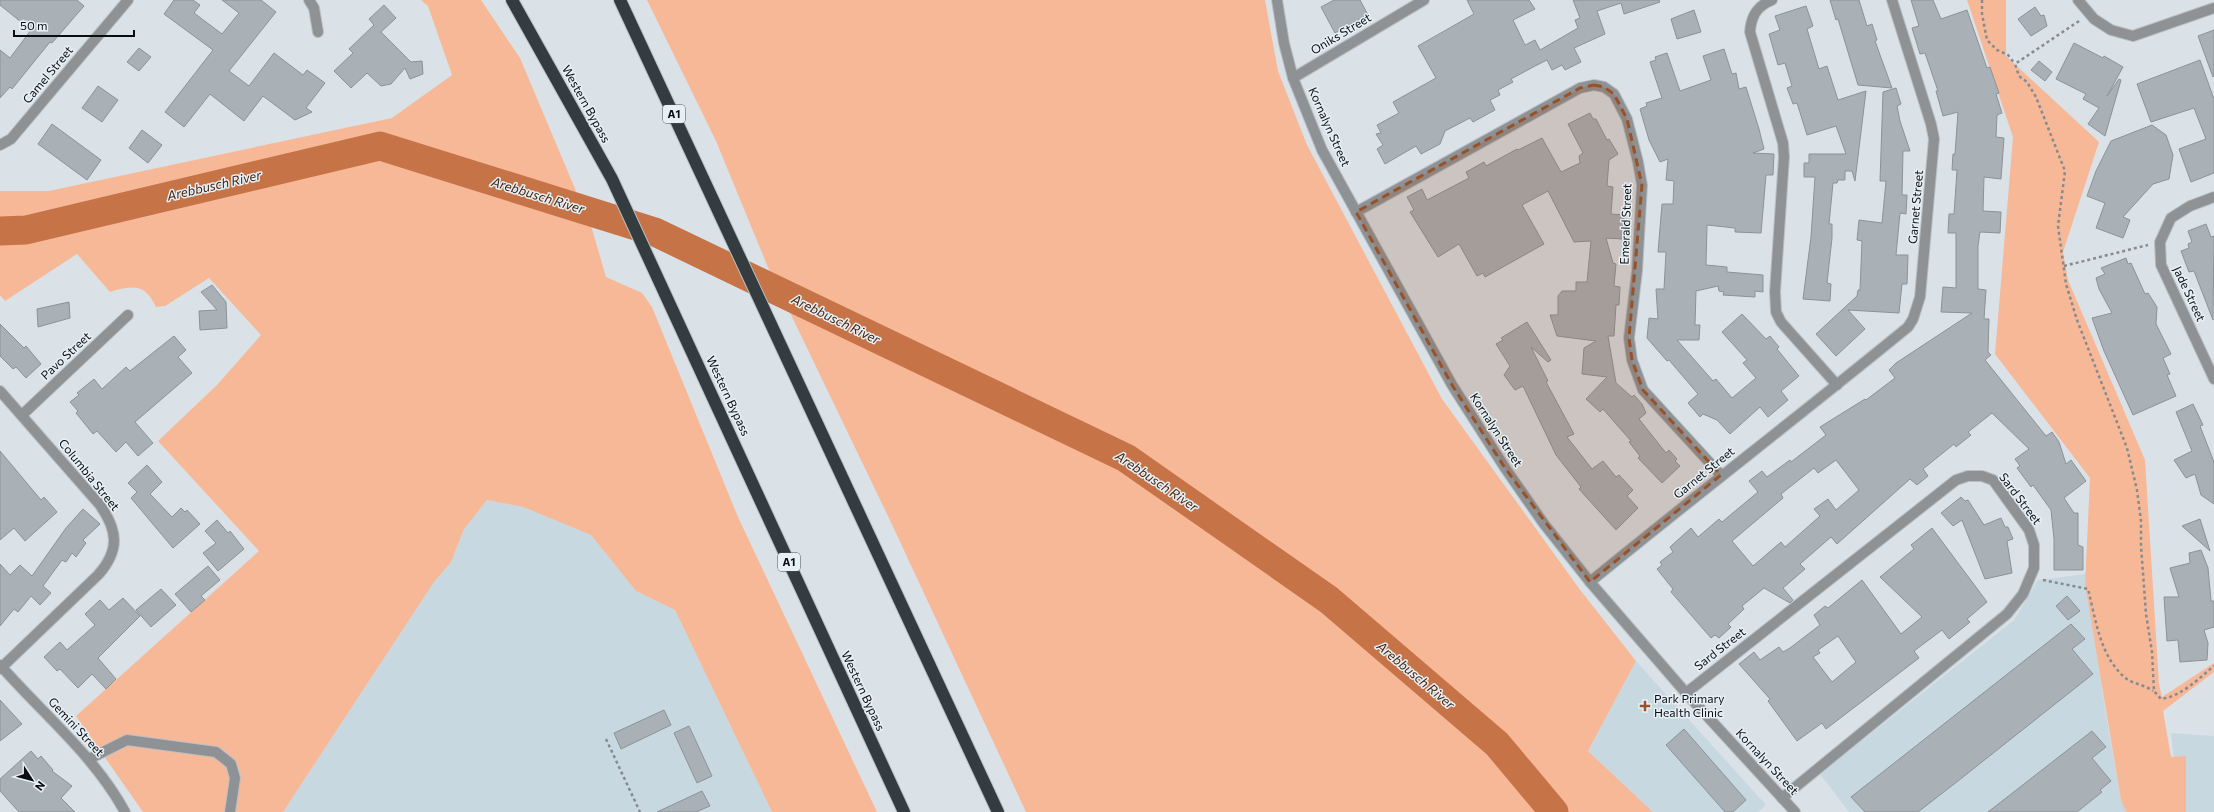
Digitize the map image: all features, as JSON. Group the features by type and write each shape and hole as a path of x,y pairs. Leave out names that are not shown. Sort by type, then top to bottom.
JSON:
{"highway":[{"path":"506,0 546,61"},
{"name":"Western Bypass","path":"512,0 612,178 904,812"},
{"name":"A1","path":"620,0 998,812"}],"street":[{"name":"Camel Street","path":"0,145 10,140 128,0"},
{"path":"310,0 314,8 318,32"},
{"name":"Kornalyn Street","path":"1277,0 1284,43 1293,78 1322,150 1452,385 1544,524 1590,582 1686,692 1795,812"},
{"name":"Oniks Street","path":"1293,78 1424,0"},
{"path":"1772,0 1756,10 1751,20 1750,32 1783,143 1784,157 1775,292 1776,312 1781,322 1837,386"},
{"name":"Garnet Street","path":"1590,582 1721,475 1837,386 1908,327 1913,319 1920,297 1934,139 1931,124 1892,0"},
{"path":"2078,0 2089,14 2111,30 2133,36 2214,8"},
{"name":"Emerald Street","path":"1356,212 1580,88 1594,85 1604,87 1614,94 1627,119 1642,184 1637,271 1629,338 1636,376 1643,390 1721,475"},
{"name":"Jade Street","path":"2214,197 2190,206 2171,218 2160,242 2161,265 2214,380"},
{"name":"Pavo Street","path":"22,415 128,315"},
{"name":"Columbia Street","path":"0,391 108,516 112,525 113,552 107,565 91,584 1,667"},
{"name":"Sard Street","path":"1686,692 1956,480 1968,476 1982,476 1993,480 2029,530 2034,545 2034,568 2023,594 2007,614 1782,798"},
{"name":"Gemini Street","path":"1,667 89,759 113,791 124,812"},
{"path":"89,759 127,740 216,752 231,764 235,778 230,812"}],"path":[{"path":"1982,0 1982,14 1987,40 1998,50 2008,55 2016,64 2019,76 2027,82 2036,98 2065,171 2058,226 2066,284 2077,320 2126,448 2137,490 2141,521 2141,546 2146,614 2152,652 2154,691"},
{"path":"2016,64 2089,14"},
{"path":"2064,266 2160,242"},
{"path":"2030,578 2088,589 2094,620 2109,658 2129,680 2145,685 2154,691 2161,699 2169,698 2188,687 2214,666"},
{"path":"606,739 640,812"}],"highlighted area":[{"path":"1594,85 1604,87 1614,94 1627,119 1642,185 1629,338 1632,360 1643,390 1721,475 1590,582 1505,468 1452,385 1356,212 1580,88"}],"shaded area":[{"path":"421,0 481,0 520,58 592,229 606,277 642,293 652,307 738,517 877,812 772,812 675,610 636,591 591,535 523,507 487,500 464,529 451,562 434,582 283,812 143,812 76,716 259,551 158,441 217,385 261,335 209,278 165,306 156,307 148,294 138,288 126,288 110,292 77,254 5,301 0,295 0,191 49,191 392,118 452,75 428,6"},
{"path":"647,0 1265,0 1278,71 1307,145 1442,399 1581,591 1636,661 1588,751 1653,812 1026,812 888,516 767,265 716,141"},
{"path":"1967,0 2006,0 2006,56 2099,142 2063,252 2068,280 2145,460 2159,684 2162,697 2214,663 2214,672 2163,711 2171,757 2186,756 2186,812 2126,812 2121,800 2085,584 2090,478 1995,354 2013,137"},
{"path":"487,500 523,507 591,535 636,591 675,610 772,812 283,812 434,582 451,562 464,529"},
{"path":"2086,574 2105,709 2121,800 2126,812 1849,812 1820,774 2014,620 2038,580"},
{"name":"Park Primary Health Clinic","path":"1636,661 1766,805 1758,812 1653,812 1588,751"},
{"path":"2171,733 2214,736 2214,812 2180,812"}],"building":[{"path":"0,0 77,0 84,6 52,43 50,42 12,89 10,87 0,98 0,50 10,58 31,30 0,5"},
{"path":"174,0 193,0 200,5 194,13 222,34 239,13 222,0 261,0 276,12 229,71 249,86 274,53 303,75 307,70 325,83 306,108 312,112 295,120 263,96 244,121 210,94 184,127 165,112 213,50 164,14"},
{"path":"1334,0 1360,0 1368,15 1335,33 1321,7"},
{"path":"1467,0 1529,0 1535,9 1513,20 1525,45 1535,40 1540,50 1578,28 1575,20 1580,18 1573,0 1659,0 1660,2 1624,14 1621,3 1597,11 1605,34 1574,48 1581,62 1565,70 1562,65 1552,70 1547,60 1535,66 1511,79 1513,82 1498,90 1500,95 1490,100 1495,110 1473,122 1470,118 1445,131 1440,144 1421,154 1416,146 1385,164 1377,149 1383,145 1376,134 1381,133 1377,125 1399,113 1393,102 1436,78 1418,46 1474,14"},
{"path":"1830,0 1859,0 1867,26 1872,24 1877,40 1875,41 1892,88 1858,85 1838,19 1836,20"},
{"path":"1911,0 1933,0 1941,19 1967,10 1987,68 1990,67 1999,93 1996,94 2002,113 1997,115 1996,137 2004,138 2001,179 1984,177 1983,211 2001,212 2000,233 1980,232 1978,246 1978,289 1986,290 1984,319 1989,319 1988,352 1991,355 1985,360 2046,436 2052,432 2059,442 2066,464 2071,460 2086,481 2064,498 2074,513 2078,513 2078,545 2083,547 2083,570 2054,570 2054,539 2051,510 2033,485 2031,487 2017,468 2020,466 2015,459 2029,449 1992,413 1968,432 1971,435 1956,447 1954,444 1923,469 1928,476 1917,485 1910,479 1837,544 1831,537 1800,564 1805,569 1783,588 1793,600 1790,603 1764,588 1742,606 1744,609 1728,624 1731,627 1719,638 1715,635 1711,638 1671,592 1673,589 1657,569 1662,565 1660,562 1673,552 1670,547 1691,528 1698,537 1719,519 1722,522 1758,492 1749,481 1762,471 1767,477 1790,460 1791,462 1826,435 1820,427 1865,399 1866,400 1895,378 1889,370 1896,363 1972,313 1941,312 1943,287 1956,288 1956,233 1948,233 1949,214 1954,214 1957,170 1952,170 1953,154 1955,154 1958,112 1943,116 1936,91 1938,91 1925,53 1920,54 1912,28 1919,26","holes":["1836,460 1859,490 1836,510 1828,499 1814,509 1820,516 1785,547 1781,542 1753,566 1732,541 1783,498 1781,494 1814,468 1818,473"]},
{"path":"384,5 396,18 381,32 411,62 422,61 423,74 410,79 405,68 391,84 381,86 367,73 351,88 334,71 353,53 349,49 374,25 369,19"},
{"path":"1806,6 1813,26 1807,29 1819,69 1827,66 1838,100 1866,91 1855,181 1852,171 1845,171 1845,180 1838,180 1837,183 1833,183 1829,224 1832,224 1832,238 1827,283 1831,284 1830,301 1803,299 1811,237 1815,177 1804,177 1804,163 1809,163 1809,154 1846,154 1836,126 1807,135 1797,103 1793,104 1787,88 1792,86 1785,63 1778,65 1769,34 1780,30 1775,16"},
{"path":"2035,7 2041,16 2044,15 2047,26 2031,36 2018,19"},
{"path":"1694,10 1701,32 1677,39 1671,19"},
{"path":"2214,30 2214,76 2213,77 2198,36"},
{"path":"2074,43 2103,58 2104,56 2123,67 2107,96 2119,79 2121,80 2105,136 2088,124 2099,108 2083,99 2086,94 2056,79"},
{"path":"139,48 151,57 139,71 127,62"},
{"path":"1724,49 1732,74 1736,73 1739,89 1746,87 1759,129 1764,149 1753,153 1774,154 1773,175 1766,175 1761,233 1735,232 1735,228 1707,225 1706,265 1727,267 1727,272 1763,275 1763,292 1755,291 1755,297 1723,295 1724,292 1719,291 1718,286 1696,291 1695,325 1700,325 1699,340 1677,340 1713,381 1716,379 1732,398 1756,378 1743,363 1747,360 1722,332 1742,314 1766,339 1770,336 1779,347 1777,349 1799,376 1781,391 1788,400 1768,417 1760,407 1730,434 1717,420 1703,414 1700,417 1688,403 1698,394 1669,360 1667,361 1647,338 1649,318 1658,319 1656,289 1664,289 1666,252 1658,252 1662,204 1673,204 1674,181 1666,180 1668,159 1660,162 1649,140 1640,109 1647,106 1646,103 1662,98 1650,62 1656,60 1655,57 1667,53 1680,91 1711,80 1703,56"},
{"path":"2200,60 2214,99 2214,173 2191,182 2179,149 2206,139 2194,108 2151,122 2137,84"},
{"path":"2039,61 2052,72 2045,81 2031,70"},
{"path":"98,86 118,100 102,122 82,108"},
{"path":"1896,88 1901,104 1897,106 1900,121 1910,151 1903,151 1902,195 1907,195 1906,214 1900,213 1896,255 1908,255 1907,284 1902,284 1899,313 1848,310 1865,329 1836,356 1816,334 1857,296 1858,290 1860,290 1862,241 1857,240 1859,220 1882,223 1886,181 1880,181 1883,92"},
{"path":"1590,113 1593,119 1596,119 1607,140 1609,139 1618,154 1609,160 1607,186 1613,187 1611,214 1624,215 1623,239 1606,238 1613,263 1616,264 1614,286 1620,287 1619,305 1616,305 1614,336 1608,336 1616,383 1632,397 1634,395 1642,404 1646,413 1639,419 1666,453 1669,450 1677,459 1675,461 1680,466 1662,483 1638,458 1640,456 1629,442 1631,441 1603,409 1600,412 1586,399 1607,377 1582,374 1584,348 1596,341 1557,336 1550,315 1558,315 1558,296 1562,291 1576,291 1576,282 1587,282 1591,241 1574,242 1548,191 1522,205 1544,244 1485,277 1483,273 1477,276 1459,244 1438,257 1410,212 1414,210 1407,197 1422,189 1427,200 1469,178 1466,172 1484,162 1486,166 1517,149 1518,150 1542,138 1561,172 1580,163 1579,156 1583,153 1568,124"},
{"path":"52,124 101,160 87,180 38,144"},
{"path":"2152,125 2166,135 2173,155 2169,179 2153,184 2123,217 2130,220 2123,238 2096,228 2105,203 2087,196 2096,171 2111,141"},
{"path":"142,130 162,145 148,163 129,148"},
{"path":"2206,224 2211,237 2214,236 2213,320 2194,271 2189,272 2181,251 2189,248 2188,244 2192,242 2188,231"},
{"path":"2126,258 2128,264 2131,263 2145,294 2148,293 2157,307 2156,324 2171,354 2163,358 2170,374 2167,375 2176,396 2133,415 2104,351 2092,318 2112,313 2099,289 2096,278 2105,274 2101,268"},
{"path":"212,285 226,302 227,328 200,330 199,311 217,310 201,292"},
{"path":"69,302 70,318 38,327 37,309"},
{"path":"1527,322 1551,360 1548,362 1531,347 1548,381 1546,382 1574,434 1567,437 1592,469 1603,461 1616,477 1619,475 1633,490 1627,496 1638,508 1616,530 1579,489 1581,487 1556,455 1523,386 1515,390 1504,375 1510,366 1496,344 1503,340 1501,338"},
{"path":"0,324 24,348 26,346 41,364 26,378 16,367 13,369 0,356"},
{"path":"174,336 186,350 178,357 192,373 135,422 153,443 138,456 126,442 116,452 97,431 93,434 76,413 78,411 70,402 79,395 77,393 94,379 102,389 126,367 130,371"},
{"path":"2193,404 2203,425 2200,426 2214,462 2214,504 2201,495 2195,474 2186,478 2174,460 2192,451 2176,412"},
{"path":"0,451 41,500 44,497 57,512 25,541 14,528 0,540"},
{"path":"147,465 162,482 150,494 172,517 181,508 185,512 187,510 200,524 173,548 131,498 137,492 128,483"},
{"path":"1961,497 1965,501 1968,500 1984,525 2001,518 2005,527 2008,527 2013,539 2007,541 2012,573 1985,579 1962,520 1953,526 1941,513"},
{"path":"83,509 100,524 83,540 86,543 76,557 72,553 66,562 62,560 43,586 51,593 40,605 31,596 18,612 14,609 0,626 0,564 10,575 20,565 32,576 66,528"},
{"path":"2200,519 2210,551 2182,526"},
{"path":"217,520 228,533 230,531 244,549 218,571 203,553 216,543 205,531"},
{"path":"1932,528 1987,602 1967,619 1970,622 1949,639 1942,630 1914,651 1919,658 1826,729 1822,723 1797,741 1768,701 1770,699 1739,664 1754,652 1760,660 1779,647 1783,652 1790,648 1820,625 1814,615 1825,606 1828,608 1862,580 1901,634 1922,617 1880,577 1914,549 1911,545","holes":["1838,636 1856,662 1832,682 1813,657 1820,653 1818,650"]},
{"path":"2201,550 2208,568 2211,601 2214,601 2214,627 2204,630 2208,643 2207,660 2180,662 2178,640 2167,641 2164,597 2179,597 2170,568 2190,563 2189,553"},
{"path":"208,566 220,580 201,596 205,600 191,612 175,594"},
{"path":"161,589 176,605 151,627 136,610"},
{"path":"2067,596 2080,611 2068,620 2056,606"},
{"path":"123,598 140,616 98,658 116,679 106,689 92,674 78,688 60,669 57,671 44,657 60,642 67,650 95,625 85,614 100,600 109,610"},
{"path":"2071,624 2085,639 2072,649 2093,674 1958,781 1918,812 1865,812 1851,797"},
{"path":"0,700 22,724 0,741"},
{"path":"664,710 671,725 621,749 614,733"},
{"path":"689,726 712,776 697,783 674,733"},
{"path":"1684,729 1746,800 1733,812 1725,812 1666,745"},
{"path":"2092,731 2106,747 2092,758 2111,781 2100,790 2102,792 2077,812 1988,812"},
{"path":"31,751 38,759 41,756 53,770 52,771 72,786 61,798 75,812 19,812 0,791 0,779"},
{"path":"702,791 710,806 696,812 657,812"}],"waterway":[{"name":"Arebbusch River","path":"0,231 26,230 380,146 655,232 1126,458 1329,600 1497,744 1554,812"}],"place":[{"name":"Park Primary Health Clinic","path":"1645,706"}]}
